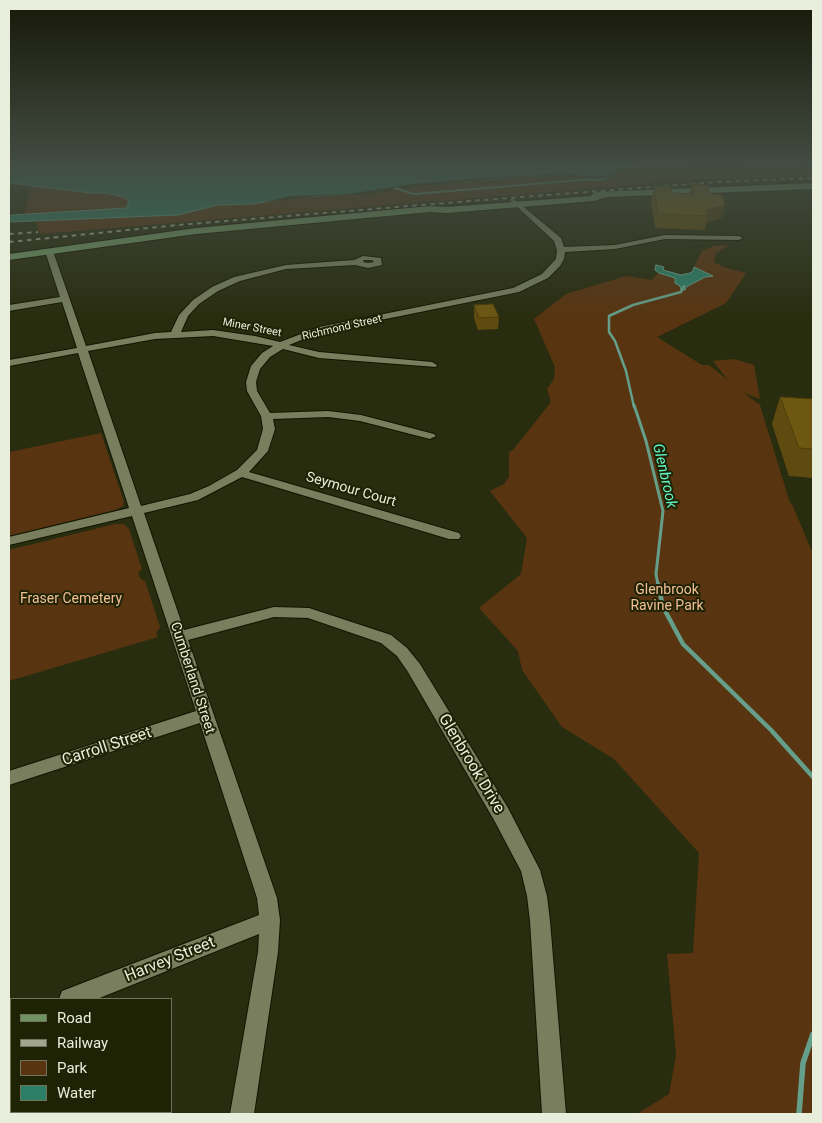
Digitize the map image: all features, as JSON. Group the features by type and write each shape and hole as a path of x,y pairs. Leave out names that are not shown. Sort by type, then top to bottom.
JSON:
{"main road":[{"path":"9,257 196,231 351,216"}],"street":[{"path":"529,216 558,240 561,250 615,247 672,237 739,238"},
{"name":"Richmond Street","path":"267,416 252,391 251,382 255,368 266,355 280,346 319,330 516,290 552,271 560,259 561,250"},
{"name":"Cumberland Street","path":"48,251 267,898 270,920 268,952 242,1114"},
{"path":"175,334 184,314 196,302 215,289 237,278 286,267 357,262"},
{"path":"9,308 64,299"},
{"name":"Miner Street","path":"9,363 175,334 213,333 319,355 432,366"},
{"path":"9,542 137,512 213,490 240,473 266,446 269,429 267,416 328,414 362,418 430,436"},
{"name":"Seymour Court","path":"240,473 454,536"},
{"name":"Glenbrook Drive","path":"179,637 274,612 308,613 386,639 402,652 414,668 500,814 530,870 540,921 554,1114"},
{"name":"Carroll Street","path":"9,778 204,715"},
{"name":"Harvey Street","path":"73,998 270,920"}],"green space":[{"path":"89,216 253,216 40,234 36,223"},
{"name":"Glenbrook Ravine Park","path":"729,245 716,253 714,262 723,267 746,273 726,303 657,337 702,365 709,365 728,380 713,361 734,359 754,365 760,399 744,393 760,405 790,503 813,554 813,1114 637,1114 669,1094 676,1055 667,954 693,953 699,853 614,759 562,727 522,670 518,651 479,608 521,574 527,538 490,491 504,484 509,477 509,452 513,450 551,402 547,389 554,379 555,367 534,319 566,294 626,276 652,280 660,270 694,277 696,269 694,267 702,251 714,246"},
{"path":"101,433 124,502 123,506 115,510 9,536 9,452"},
{"name":"Fraser Cemetery","path":"115,524 124,524 129,529 142,569 138,573 141,579 145,581 160,627 156,633 158,637 9,681 9,550"}],"water":[{"path":"9,216 144,216 9,222"},
{"path":"656,265 664,267 663,270 681,275 690,273 694,267 713,276 705,277 686,287 685,290 681,290 680,286 675,283 675,278 655,270"}],"building":[{"path":"493,304 499,317 479,318 474,305"},
{"path":"780,397 813,399 813,449 799,448"}],"waterway":[{"name":"Glenbrook","path":"634,407 626,371 615,341 609,332 609,316 633,305 681,292 684,286"},
{"name":"Glenbrook","path":"634,405 646,441 663,511 656,574 658,585"},
{"name":"Glenbrook","path":"658,584 663,607 683,644 771,730 813,777"},
{"name":"Glenbrook","path":"799,1114 803,1063 813,1034"}],"railway":[{"path":"9,242 283,216"},
{"path":"9,234 38,232"}]}
